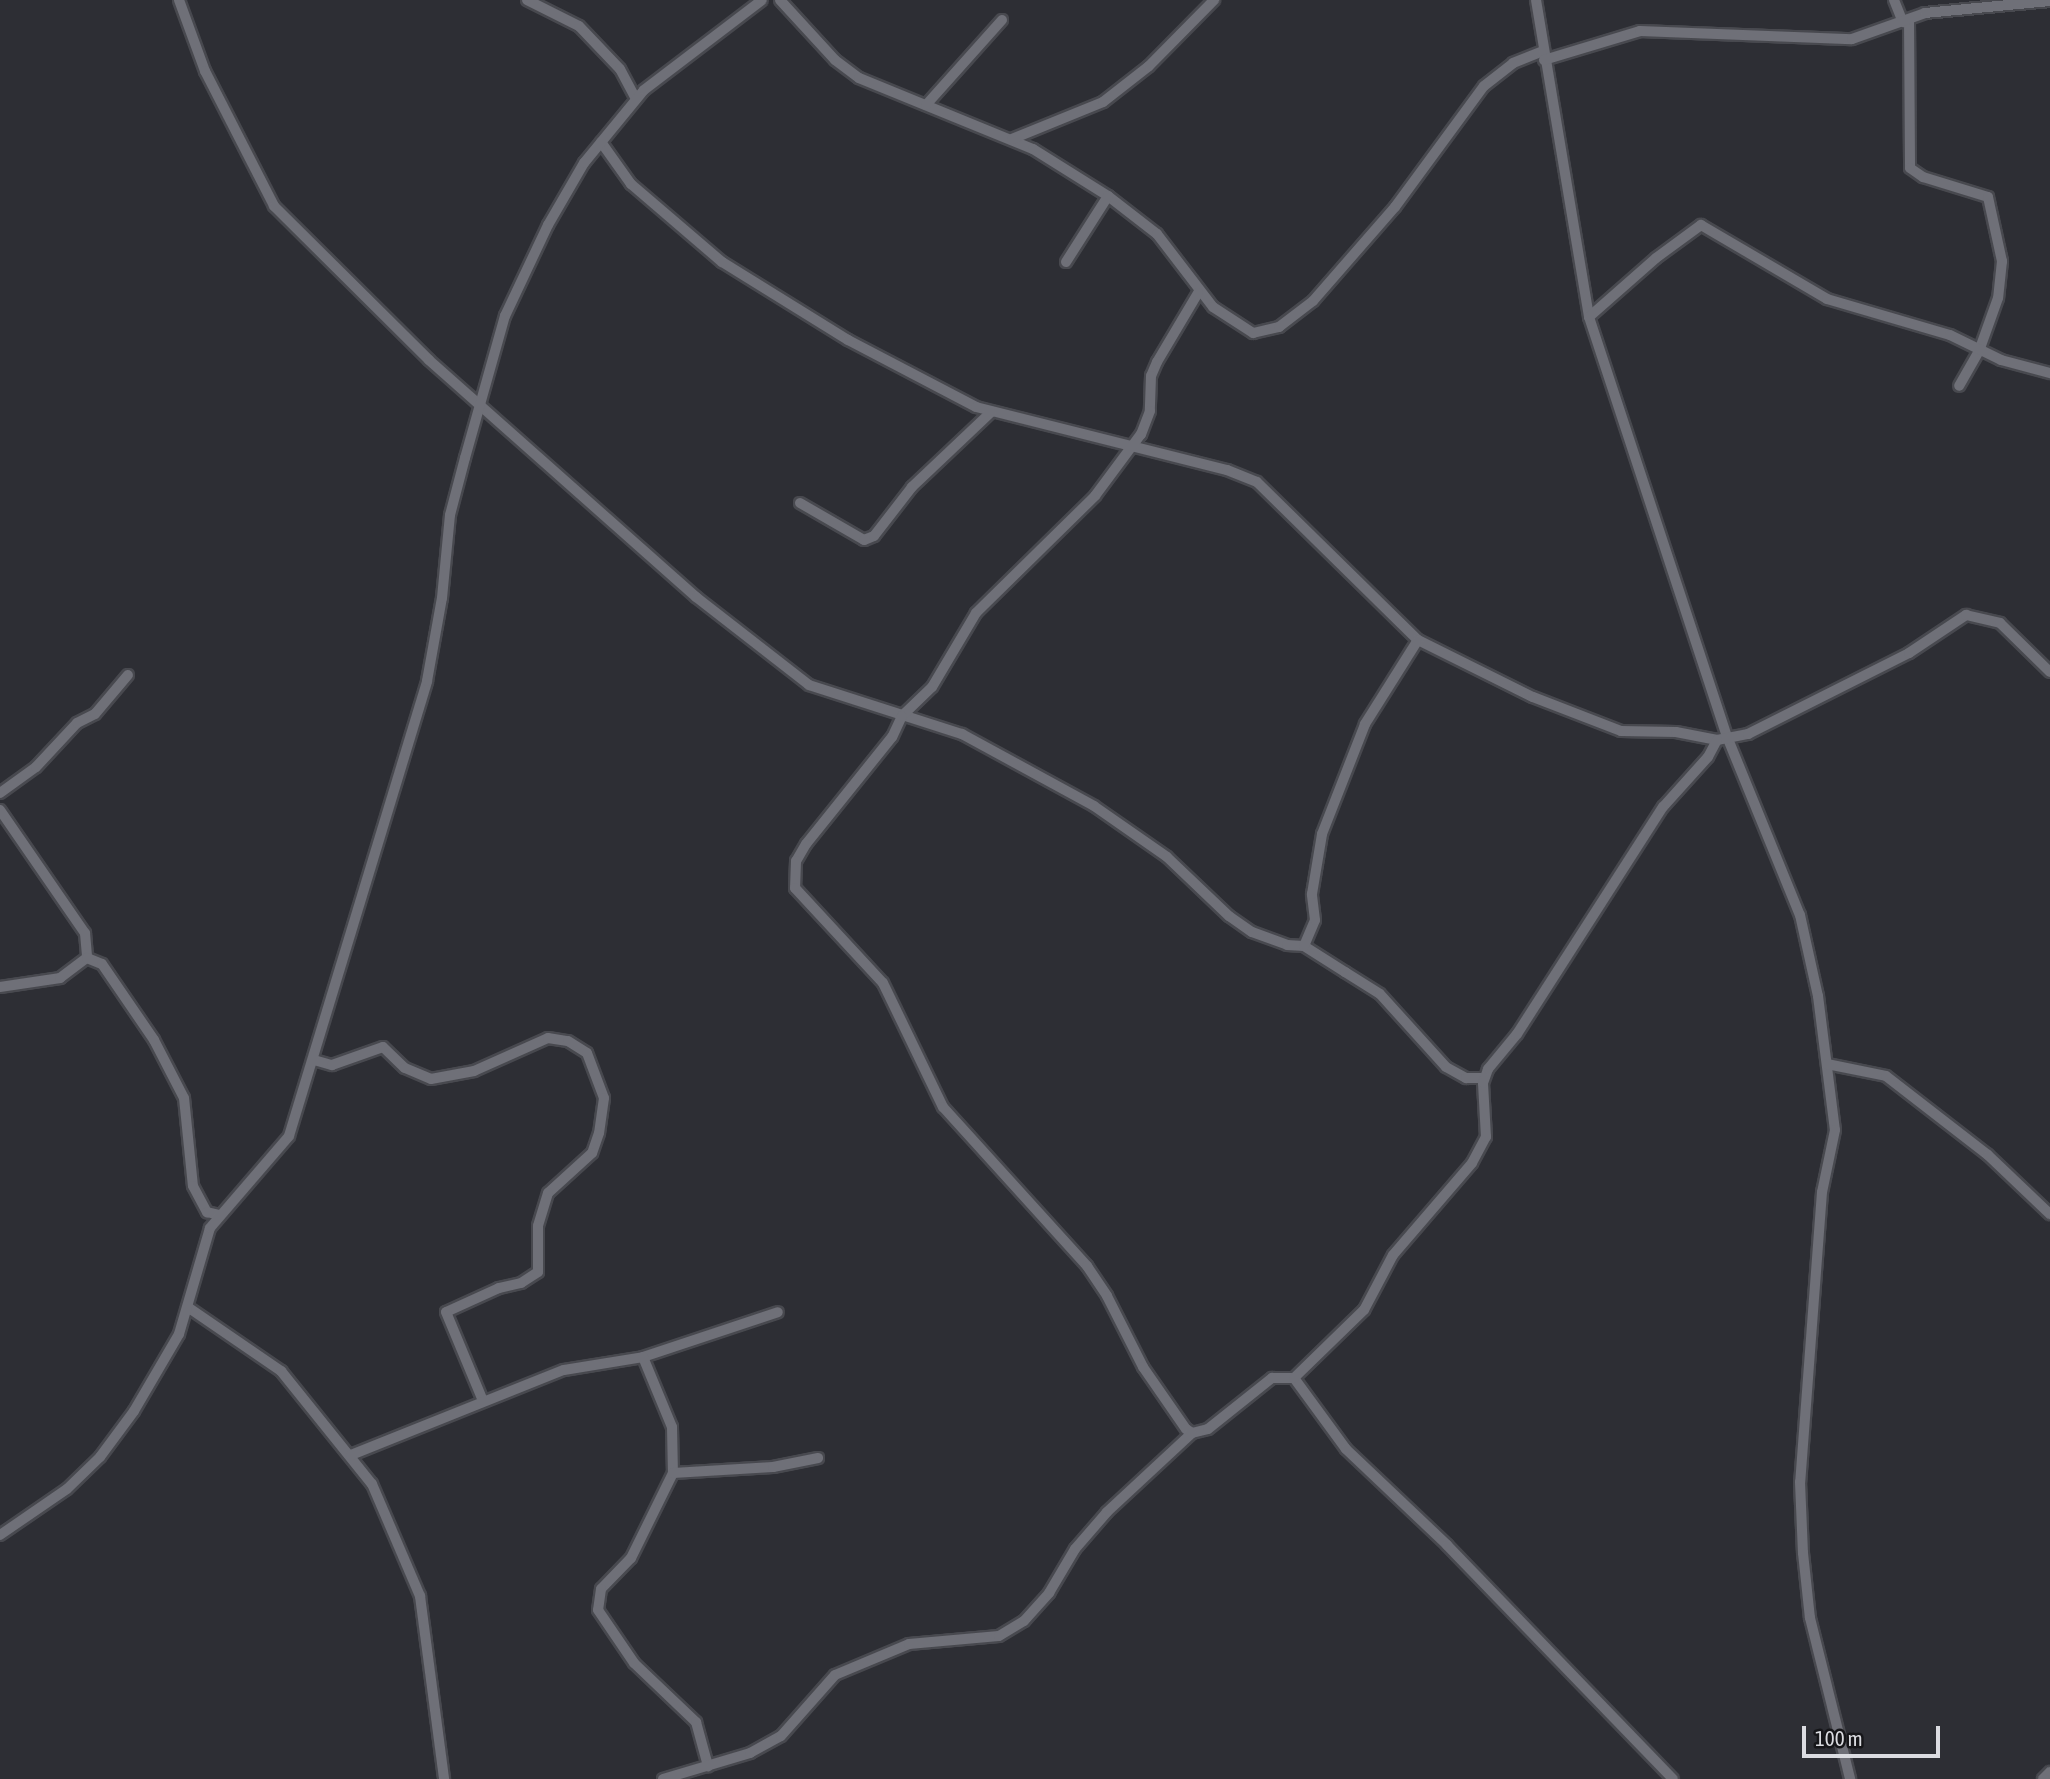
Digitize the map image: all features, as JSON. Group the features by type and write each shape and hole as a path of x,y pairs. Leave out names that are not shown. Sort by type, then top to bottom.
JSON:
{"street":[{"path":"178,0 205,71 274,206 481,407 696,597 809,684 962,734 1094,806 1167,856 1229,916 1252,932 1287,946 1304,946 1380,994 1446,1067 1466,1079 1483,1078"},
{"path":"527,0 579,26 620,69 636,99"},
{"path":"0,1535 67,1489 100,1457 156,1376 189,1308 199,1263 219,1215 289,1136 427,681 442,598 450,515 505,316 548,225 601,142 636,99 762,0"},
{"path":"780,0 826,50 859,78 1012,139 1033,149 1108,196 1157,234 1198,293 1231,321 1253,333 1295,318 1362,248 1484,86 1513,63 1640,31 1834,39 1874,34 1906,20 1958,7 2050,1"},
{"path":"1012,139 1111,97 1149,66 1214,0"},
{"path":"1536,0 1589,317 1722,740 1800,915 1827,1064 1835,1130 1822,1192 1801,1494 1810,1618 1850,1779"},
{"path":"1894,0 1906,20 1910,168 1923,177 1988,197 2000,248 1998,298 1979,351 1959,386"},
{"path":"926,106 1002,20"},
{"path":"1033,131 1033,149"},
{"path":"601,142 631,184 722,262 848,340 991,412 1132,445 1256,482 1418,640 1534,697 1621,731 1676,732 1722,740 1791,716 1909,653 1966,615 2000,623 2050,672"},
{"path":"1066,262 1108,196"},
{"path":"1589,317 1656,258 1701,225 1710,226 1807,290 1950,335 1979,351 2050,373"},
{"path":"1192,1433 1156,1388 1087,1266 943,1107 883,984 795,888 796,861 806,844 892,737 902,716 932,687 976,613 1020,564 1094,496 1132,445 1150,411 1151,376 1157,362 1198,293"},
{"path":"800,503 864,541 874,536 912,487 991,412"},
{"path":"1304,946 1315,920 1312,894 1322,834 1365,724 1418,640"},
{"path":"0,793 44,759 77,723 95,714 128,675"},
{"path":"1298,1381 1364,1310 1393,1255 1472,1163 1488,1122 1483,1078 1517,1034 1663,807 1722,740"},
{"path":"0,810 85,933 87,958"},
{"path":"87,958 102,964 167,1061 189,1120 193,1186 207,1212 219,1215"},
{"path":"0,987 60,978 87,958"},
{"path":"314,1060 332,1065 383,1047 405,1068 431,1079 474,1071 548,1038 568,1041 587,1053 604,1098 599,1133 592,1153 548,1193 538,1226 538,1272 446,1312 482,1401"},
{"path":"1827,1064 1870,1069 1886,1076 1988,1154 2050,1214"},
{"path":"189,1308 281,1371 351,1455 383,1504 420,1596 444,1779"},
{"path":"351,1455 482,1401 575,1367 643,1357 778,1312"},
{"path":"643,1357 672,1427 673,1473 631,1558 601,1589 598,1610 634,1663 696,1722 708,1766"},
{"path":"663,1779 750,1753 781,1736 835,1675 909,1644 999,1636 1024,1621 1049,1593 1075,1549 1107,1512 1192,1433 1208,1429 1260,1384 1272,1378 1298,1381 1366,1471 1447,1545 1673,1779"},
{"path":"673,1473 774,1467 818,1458"},
{"path":"2043,1779 2050,1772"}]}
